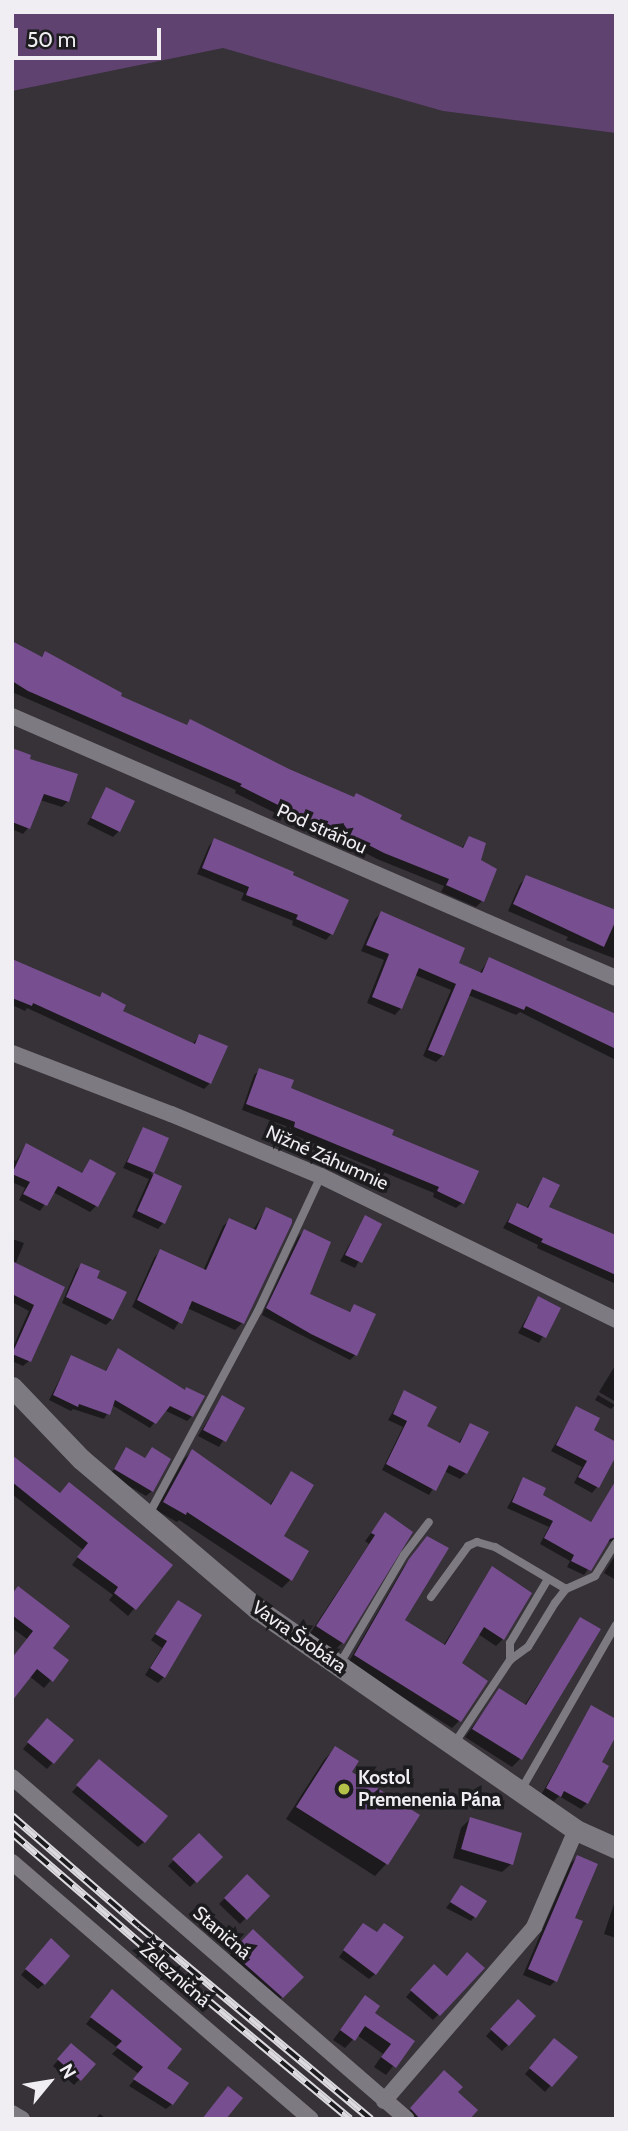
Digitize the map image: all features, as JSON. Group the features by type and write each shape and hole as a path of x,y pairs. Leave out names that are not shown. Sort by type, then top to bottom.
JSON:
{"street":[{"name":"Pod stráňou","path":"12,716 616,978"},
{"name":"Nižné Záhumnie","path":"12,1053 321,1176 616,1320"},
{"name":"Vavra Šrobára","path":"12,1387 81,1459 257,1609 576,1830 616,1848"},
{"name":"Staničná","path":"12,1777 407,2119"},
{"path":"384,2101 534,1927 576,1830"},
{"name":"Železničná","path":"12,1862 311,2119"},
{"path":"12,2113 22,2119"}],"lane":[{"path":"148,1516 258,1311 321,1176"},
{"path":"340,1665 404,1555 429,1522"},
{"path":"431,1597 468,1546 477,1542 495,1547 566,1590"},
{"path":"454,1744 510,1660 528,1647 566,1590 595,1576 616,1543"},
{"path":"510,1660 510,1643 548,1579"},
{"path":"521,1790 616,1625"}],"shaded area":[{"path":"12,12 616,12 616,133 443,111 223,48 12,91"}],"building":[{"path":"12,641 42,657 45,651 122,693 121,696 187,725 190,719 289,769 354,797 356,793 402,815 400,819 463,848 469,836 486,843 481,860 497,869 484,902 446,885 449,879 384,853 322,821 320,826 240,786 242,784 28,691 12,681"},
{"path":"12,748 31,755 30,759 78,774 69,802 44,794 30,829 12,822"},
{"path":"106,787 135,801 120,832 91,818"},
{"path":"214,838 294,872 293,875 349,900 333,935 296,919 298,915 246,895 249,887 202,868"},
{"path":"526,875 616,910 616,920 604,947 513,904"},
{"path":"381,911 465,948 459,963 482,973 489,957 616,1014 616,1049 526,1006 524,1010 472,989 444,1056 428,1050 456,984 419,968 402,1009 372,997 389,954 366,945"},
{"path":"12,959 100,997 102,992 126,1005 123,1011 195,1044 199,1034 228,1046 211,1084 33,1003 32,1006 12,998"},
{"path":"259,1068 294,1080 291,1088 394,1130 392,1135 479,1171 464,1204 437,1191 439,1187 294,1127 295,1122 246,1104"},
{"path":"143,1127 169,1138 154,1173 127,1162"},
{"path":"26,1143 82,1173 90,1159 116,1173 98,1207 58,1186 47,1206 23,1194 30,1182 12,1174"},
{"path":"154,1173 182,1186 165,1224 137,1211"},
{"path":"543,1177 560,1185 549,1207 616,1235 616,1275 541,1242 543,1239 508,1222 517,1203 528,1208"},
{"path":"266,1207 292,1219 292,1223 244,1324 192,1301 182,1324 137,1300 160,1249 206,1270 229,1218 256,1230"},
{"path":"365,1215 382,1224 362,1263 345,1255"},
{"path":"304,1229 331,1242 310,1294 350,1312 354,1304 376,1314 357,1356 266,1308"},
{"path":"12,1261 65,1287 31,1362 12,1354 34,1305 12,1294"},
{"path":"81,1263 100,1271 97,1278 127,1292 113,1320 66,1297"},
{"path":"538,1296 561,1308 546,1338 523,1327"},
{"path":"118,1348 185,1390 186,1387 205,1396 193,1417 170,1406 156,1424 115,1400 110,1415 79,1404 78,1407 53,1395 71,1355 106,1371"},
{"path":"404,1390 437,1407 427,1426 460,1443 470,1423 489,1432 467,1474 449,1465 436,1491 386,1464 407,1421 393,1414"},
{"path":"222,1395 245,1408 226,1442 203,1430"},
{"path":"576,1406 600,1418 594,1430 616,1442 616,1456 599,1488 578,1477 587,1461 556,1445"},
{"path":"126,1447 145,1458 152,1447 171,1459 153,1492 114,1469"},
{"path":"192,1449 271,1505 291,1471 314,1485 284,1536 309,1551 292,1581 187,1512 186,1515 163,1502"},
{"path":"12,1455 60,1493 69,1482 173,1565 136,1610 114,1593 118,1587 77,1557 88,1543 12,1482"},
{"path":"523,1477 546,1488 543,1495 591,1522 616,1480 616,1537 610,1539 591,1571 571,1561 574,1555 544,1538 553,1521 512,1502"},
{"path":"385,1512 413,1532 344,1644 316,1626 375,1535 371,1533"},
{"path":"427,1536 449,1548 405,1620 445,1645 492,1566 532,1593 504,1640 484,1627 462,1663 488,1681 461,1722 354,1655 409,1559"},
{"path":"18,1586 70,1626 53,1648 69,1660 53,1682 37,1669 12,1701 12,1658 33,1631 12,1615 12,1594"},
{"path":"178,1600 202,1615 165,1678 150,1668 167,1641 155,1634"},
{"path":"580,1617 601,1629 522,1760 472,1729 499,1688 526,1705"},
{"path":"591,1705 616,1719 616,1736 602,1762 609,1766 588,1804 564,1791 561,1797 546,1788"},
{"path":"47,1718 74,1740 54,1764 27,1742"},
{"name":"Kostol Premenenia Pána","path":"335,1746 359,1761 352,1772 420,1815 388,1865 296,1807"},
{"path":"99,1759 168,1816 145,1843 76,1785"},
{"path":"470,1817 522,1833 513,1865 461,1849"},
{"path":"199,1833 223,1857 197,1883 172,1859"},
{"path":"577,1855 598,1864 575,1918 583,1921 557,1982 528,1969"},
{"path":"247,1874 270,1896 247,1920 224,1898"},
{"path":"461,1885 487,1901 476,1918 450,1902"},
{"path":"363,1923 377,1932 384,1923 404,1937 376,1975 343,1950"},
{"path":"253,1929 304,1977 283,1998 231,1952"},
{"path":"51,1938 70,1956 45,1985 25,1969"},
{"path":"467,1952 485,1968 440,2016 410,1990 434,1964 447,1976"},
{"path":"112,1989 182,2049 167,2068 189,2083 173,2105 133,2079 143,2067 116,2047 122,2041 90,2017"},
{"path":"365,1995 380,2006 375,2013 415,2041 396,2068 381,2057 391,2044 365,2026 355,2041 340,2030"},
{"path":"518,1999 536,2016 509,2046 490,2029"},
{"path":"554,2038 578,2057 552,2087 529,2068"},
{"path":"71,2043 96,2064 81,2081 57,2059"},
{"path":"444,2070 463,2087 458,2092 478,2110 470,2119 420,2119 410,2108"},
{"path":"228,2086 243,2098 226,2119 202,2119"}],"railway":[{"path":"12,1816 139,1926 371,2119"},
{"path":"12,1833 350,2119"}],"place":[{"name":"Kostol Premenenia Pána","path":"344,1789"}]}
